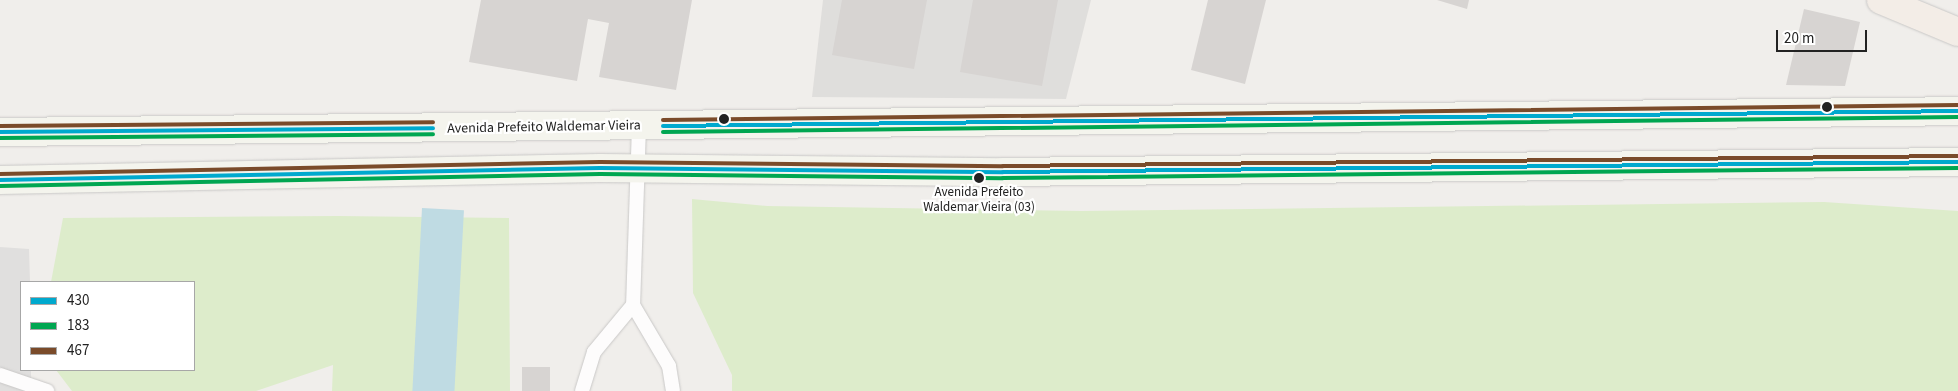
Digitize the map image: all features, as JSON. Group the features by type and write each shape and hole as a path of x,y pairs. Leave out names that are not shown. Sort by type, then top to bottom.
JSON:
{"main road":[{"path":"1881,0 1958,32"},
{"path":"1946,110 1958,93"},
{"name":"Avenida Prefeito Waldemar Vieira","path":"0,132 1946,110"},
{"path":"599,126 600,168"},
{"path":"0,180 600,168 1003,172 1958,162"}],"lane":[{"path":"638,126 633,305 669,366 673,391"},
{"path":"582,391 594,352 633,305"},
{"path":"0,374 47,391"}],"shaded area":[{"path":"823,0 1091,0 1066,99 812,97"},
{"path":"0,247 29,249 30,281 20,281 20,371 31,371 31,391 0,391"}],"green space":[{"path":"692,199 767,206 1081,211 1824,202 1958,211 1958,391 732,391 732,375 693,293"},
{"path":"338,216 509,218 510,391 332,391 333,365 256,391 72,391 57,371 195,371 195,281 51,281 63,218"}],"water":[{"path":"422,208 464,210 454,391 412,391"}],"building":[{"path":"481,0 692,0 676,90 599,77 609,23 588,19 577,81 469,62"},
{"path":"842,0 927,0 914,69 832,55"},
{"path":"973,0 1058,0 1042,86 960,72"},
{"path":"1208,0 1266,0 1245,84 1191,70"},
{"path":"1437,0 1469,0 1467,9"},
{"path":"1804,9 1860,22 1845,86 1786,85"},
{"path":"522,367 550,367 550,391 522,391"}],"transit line":[{"name":"467","path":"663,120 1958,105"},
{"name":"430","path":"663,126 1958,111"},
{"name":"183","path":"663,132 1958,117"},
{"name":"467","path":"0,126 433,122"},
{"name":"430","path":"0,132 433,128"},
{"name":"183","path":"0,138 433,134"},
{"name":"467","path":"0,174 600,162 1003,166 1958,156"},
{"name":"430","path":"0,180 600,168 1003,172 1958,162"},
{"name":"183","path":"0,186 600,174 1003,178 1958,168"}],"place":[{"name":"Avenida Prefeito Waldemar Vieira (03)","path":"979,178"}]}
